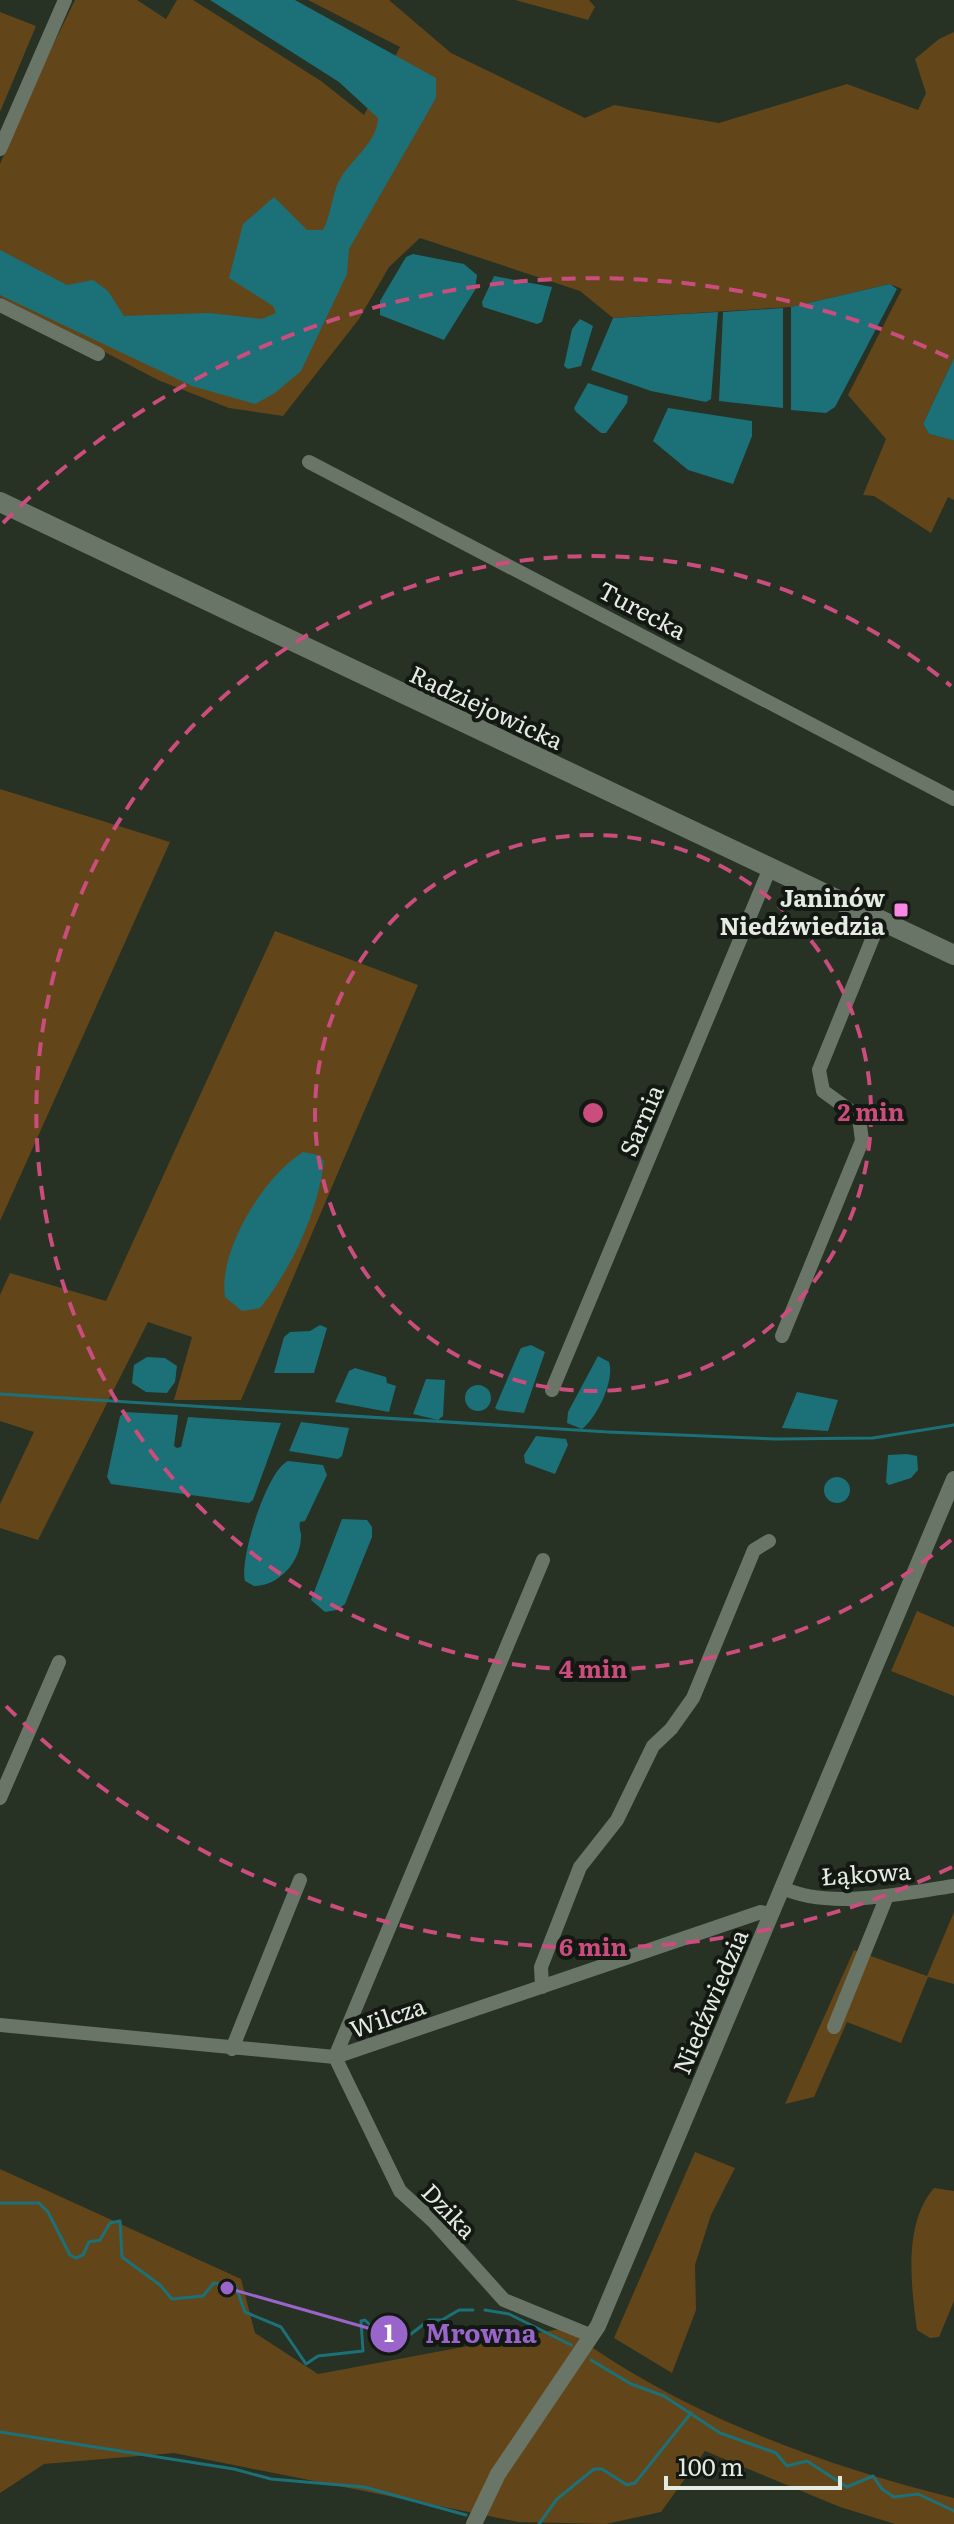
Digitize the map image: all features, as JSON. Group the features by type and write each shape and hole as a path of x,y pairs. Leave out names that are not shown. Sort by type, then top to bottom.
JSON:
{"main road":[{"name":"Radziejowicka","path":"0,502 954,955"}],"street":[{"path":"0,149 65,0"},
{"path":"0,305 98,354"},
{"name":"Turecka","path":"309,462 954,799"},
{"name":"Sarnia","path":"552,1390 770,868"},
{"path":"782,1336 862,1141 859,1117 823,1091 819,1070 880,920"},
{"name":"Niedźwiedzia","path":"474,2524 498,2474 592,2336 652,2203 954,1479"},
{"path":"542,1987 541,1967 580,1867 617,1820 653,1746 671,1729 693,1698 754,1550 769,1541"},
{"path":"335,2057 543,1560"},
{"path":"0,1798 59,1662"},
{"path":"232,2049 300,1880"},
{"name":"Łąkowa","path":"783,1888 814,1898 887,1896 954,1886"},
{"path":"834,2027 887,1896"},
{"name":"Wilcza","path":"0,2025 335,2057 761,1912 771,1915"},
{"name":"Dzika","path":"335,2057 400,2191 433,2221 504,2300 592,2336"}],"shaded area":[{"path":"75,0 137,0 166,19 177,0 193,0 321,81 364,115 400,47 308,0 389,0 451,53 585,118 614,105 719,123 847,84 918,110 926,93 915,59 939,39 954,32 954,358 923,424 929,434 954,440 954,500 948,497 931,533 874,496 863,495 886,439 848,395 902,289 890,284 791,307 613,318 580,291 420,238 389,267 359,319 283,416 229,408 158,380 0,297 0,164"},
{"path":"515,0 589,0 595,7 588,20"},
{"path":"0,12 36,26 0,112"},
{"path":"0,789 170,842 0,1221"},
{"path":"275,931 418,985 241,1400 174,1400 192,1337 148,1322 38,1540 0,1528 0,1504 34,1432 0,1421 0,1295 10,1273 106,1301"},
{"path":"917,1611 954,1627 954,1696 891,1671"},
{"path":"954,1912 954,1984 928,1977 901,2043 847,2022 814,2097 785,2104 854,1950 927,1976"},
{"path":"695,2152 735,2168 711,2215 695,2265 696,2310 672,2373 614,2338"},
{"path":"0,2169 241,2279 255,2333 318,2374 565,2328 654,2385 750,2432 852,2469 954,2498 954,2524 895,2524 840,2507 705,2451 661,2512 606,2524 519,2522 174,2453 44,2464 0,2493"},
{"path":"934,2188 954,2191 954,2301 939,2337 930,2338 917,2330 912,2256 917,2219"}],"water":[{"path":"210,0 295,0 436,78 436,98 349,249 347,274 301,371 275,393 255,404 192,386 0,295 0,250 67,285 93,280 108,291 124,316 209,313 262,319 276,313 273,306 229,278 243,224 274,197 307,230 323,230 340,179 367,146 378,118 339,82"},
{"path":"413,254 464,264 477,275 475,290 444,340 380,315 380,301 406,257"},
{"path":"494,276 552,287 542,322 537,324 483,307 482,302"},
{"path":"890,284 897,289 835,407 826,413 791,410 791,307"},
{"path":"783,308 783,408 719,401 723,312"},
{"path":"718,312 711,399 706,402 651,391 591,370 613,318"},
{"path":"580,319 593,326 581,366 568,369 564,366 572,329"},
{"path":"954,358 952,440 929,434 923,424"},
{"path":"588,383 628,396 627,403 606,433 601,433 574,408"},
{"path":"668,408 752,421 752,436 733,484 688,470 653,441"},
{"path":"303,1152 318,1155 324,1161 310,1219 293,1257 272,1292 260,1308 242,1311 225,1297 225,1278 236,1237 273,1178"},
{"path":"320,1325 327,1328 314,1373 274,1373 284,1337 290,1332 310,1331"},
{"path":"531,1345 545,1352 524,1413 498,1410 495,1408 521,1348"},
{"path":"598,1356 609,1362 609,1379 599,1408 582,1429 567,1423 568,1412"},
{"path":"147,1357 165,1358 177,1366 175,1382 167,1393 146,1392 132,1383 134,1365"},
{"path":"355,1368 386,1377 387,1383 396,1386 389,1412 335,1402 349,1371"},
{"path":"426,1379 445,1380 443,1416 438,1420 413,1414"},
{"path":"478,1385 487,1389 491,1398 487,1407 478,1411 469,1407 465,1398 469,1389"},
{"path":"797,1392 838,1400 828,1431 782,1428"},
{"path":"126,1412 178,1415 174,1446 177,1448 181,1447 188,1417 281,1423 253,1500 249,1503 111,1484 107,1477 120,1416"},
{"path":"301,1422 349,1428 342,1456 338,1459 289,1451"},
{"path":"536,1436 566,1439 568,1445 555,1474 525,1463 524,1455"},
{"path":"888,1455 917,1456 918,1470 911,1478 889,1485 886,1482"},
{"path":"288,1461 323,1465 327,1475 305,1521 300,1522 300,1544 293,1562 272,1582 254,1586 245,1581 244,1570 250,1536 272,1480"},
{"path":"837,1477 846,1481 850,1490 846,1499 837,1503 828,1499 824,1490 828,1481"},
{"path":"342,1519 367,1520 372,1527 372,1537 345,1604 337,1610 325,1612 311,1600"}],"waterway":[{"path":"0,1394 608,1432 777,1439 873,1438 954,1425"},
{"path":"0,2203 39,2203 48,2212 70,2255 76,2258 83,2255 89,2242 100,2240 110,2223 120,2221 122,2257 160,2285 172,2299 203,2296 214,2283 236,2287 245,2312 281,2327 306,2364 318,2356 363,2351 361,2321 365,2320 376,2331 389,2337 411,2334 429,2320 442,2320 459,2310 473,2310"},
{"path":"485,2310 509,2314 571,2345"},
{"path":"591,2360 631,2384 664,2396 720,2433 776,2453 787,2466 807,2461 847,2487 873,2476 882,2489 894,2497 918,2494 954,2511"},
{"path":"539,2524 557,2499 594,2469 602,2469 627,2485 635,2483 691,2413"},
{"path":"0,2432 234,2469 271,2479 364,2487 466,2515"}],"place":[{"name":"Janinów Niedźwiedzia","path":"901,910"},
{"name":"Mrowna","path":"227,2288"}]}
